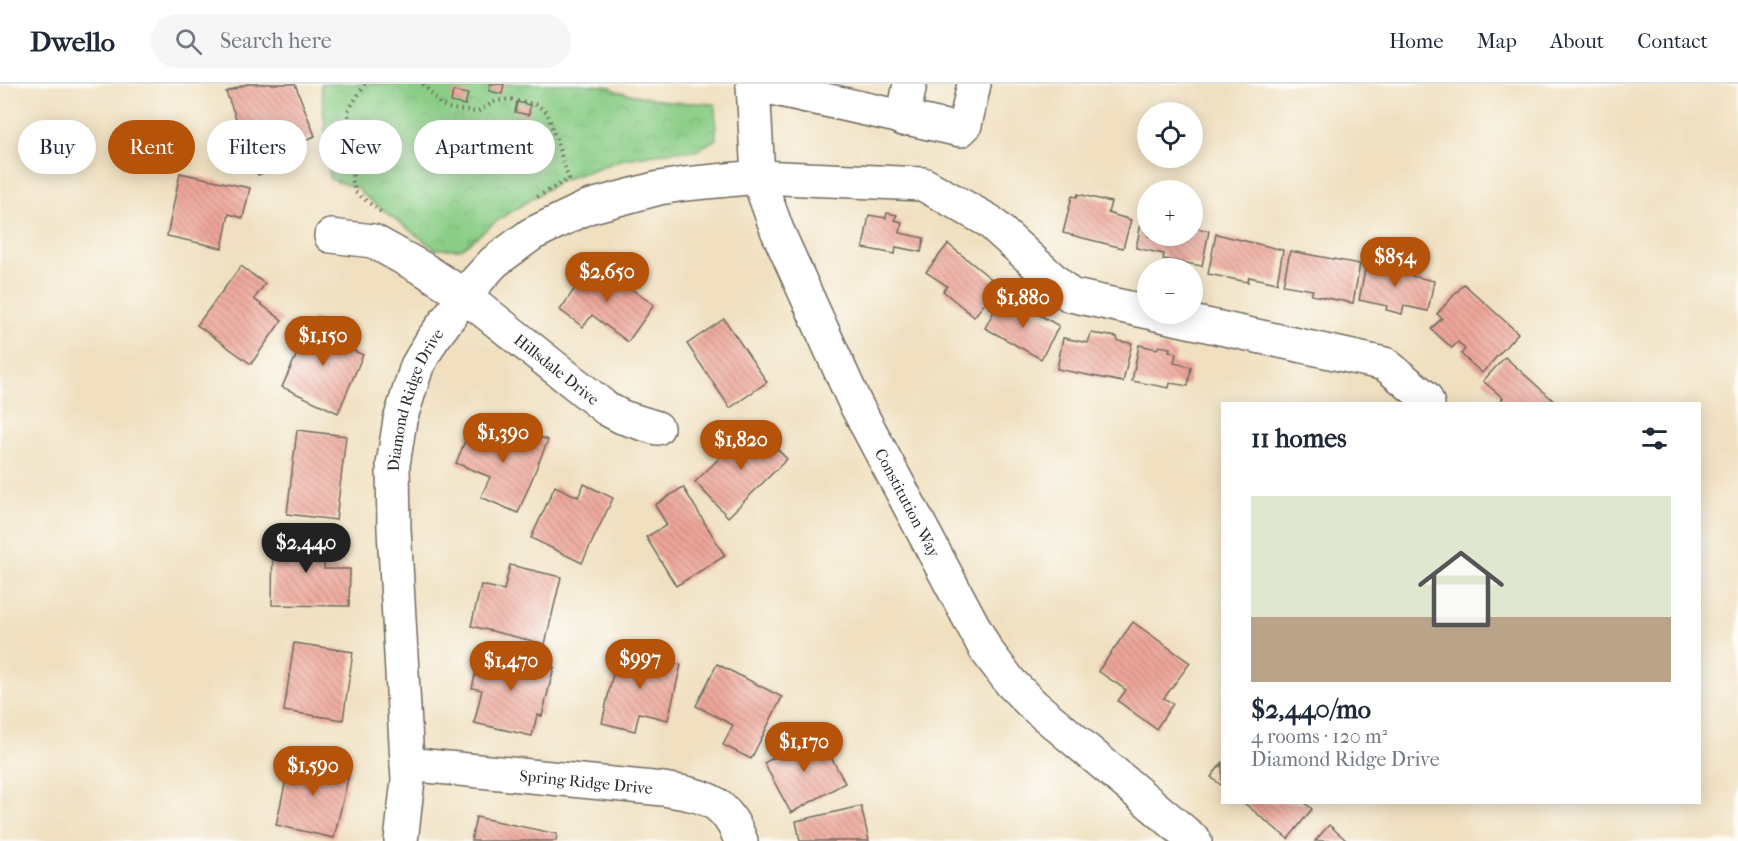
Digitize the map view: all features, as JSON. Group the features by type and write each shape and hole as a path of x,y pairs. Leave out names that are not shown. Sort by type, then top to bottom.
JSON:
{"street":[{"path":"753,84 829,93 903,119 960,130 965,125 974,84"},
{"name":"Constitution Way","path":"753,84 758,177 796,277 855,403 987,650 1011,683 1033,705 1195,841"},
{"path":"903,119 910,84"},
{"name":"Diamond Ridge Drive","path":"400,841 405,826 407,764 394,529 395,440 417,366 432,340 494,262 532,234 588,207 659,188 758,177 923,184 989,221 1070,295 1137,310"},
{"name":"Hillsdale Drive","path":"331,236 373,241 465,296 607,409 622,417 657,428"},
{"path":"1202,324 1385,364 1425,397 1427,402"},
{"name":"Spring Ridge Drive","path":"407,764 663,789 698,795 722,807 733,821 741,841"}],"path":[{"path":"365,84 348,111 353,182 355,192 391,219"},
{"path":"423,84 441,105 451,109 477,112 496,102 519,99 537,105 547,112 569,179 530,200"}],"green space":[{"path":"321,84 582,84 611,87 616,91 670,102 715,104 716,139 696,151 673,151 621,160 560,181 501,218 461,249 435,249 362,194 359,189 330,179 330,174 402,174 402,120 324,120"}],"building":[{"path":"247,84 295,84 315,136 307,139 307,120 237,120 226,92"},
{"path":"490,84 504,84 502,94 489,91"},
{"path":"453,91 468,94 465,105 451,102"},
{"path":"517,102 530,105 529,115 515,112"},
{"path":"180,174 250,188 243,218 229,214 222,248 167,236"},
{"path":"1078,194 1111,202 1108,213 1131,220 1123,248 1063,233 1072,196 1077,197"},
{"path":"887,213 897,215 894,220 902,222 900,233 924,238 921,252 896,247 895,254 863,248 869,215 886,218"},
{"path":"1203,230 1209,231 1203,261 1203,258 1163,258 1164,254 1136,248 1137,243 1137,246 1203,246"},
{"path":"1216,234 1283,250 1277,283 1249,277 1248,282 1208,274"},
{"path":"948,244 999,285 974,317 943,291 947,286 926,272"},
{"path":"1290,251 1360,264 1353,303 1311,295 1313,290 1283,285"},
{"path":"1367,260 1413,269 1412,276 1434,281 1428,311 1404,306 1402,314 1386,310 1387,306 1359,300"},
{"path":"593,262 654,305 628,342 592,315 583,327 560,310"},
{"path":"241,266 265,284 254,299 282,320 251,364 197,325"},
{"path":"1464,284 1518,333 1482,373 1461,354 1465,349 1458,342 1452,348 1431,329 1442,318 1437,314"},
{"path":"999,302 1021,314 1026,307 1059,326 1041,359 985,328"},
{"path":"313,318 341,331 336,343 363,355 338,413 282,387"},
{"path":"724,319 767,382 730,408 687,344"},
{"path":"1091,333 1117,337 1118,341 1132,343 1123,382 1057,369 1063,338 1088,343"},
{"path":"1139,345 1157,349 1159,346 1170,348 1169,351 1176,353 1174,363 1191,367 1188,386 1170,383 1169,388 1132,381"},
{"path":"1505,357 1554,401 1500,402 1503,398 1483,381"},
{"path":"472,424 515,442 520,429 548,440 518,513 481,497 490,477 456,463"},
{"path":"753,425 787,459 728,517 695,482"},
{"path":"297,430 346,436 336,520 287,514"},
{"path":"584,484 613,498 582,563 531,538 555,486 578,497"},
{"path":"683,487 725,556 676,586 646,537 667,525 655,505"},
{"path":"273,535 325,535 324,569 350,569 349,606 272,605"},
{"path":"510,565 561,577 545,644 471,626 481,585 504,590"},
{"path":"1133,622 1190,663 1164,698 1173,704 1156,729 1118,701 1126,690 1098,671"},
{"path":"294,643 353,652 343,720 284,711"},
{"path":"481,651 554,667 542,716 537,715 532,736 474,723 482,690 472,688"},
{"path":"618,651 681,665 668,720 639,713 635,731 602,723"},
{"path":"717,664 782,697 751,759 723,745 733,725 696,706"},
{"path":"818,733 845,783 791,813 764,763"},
{"path":"291,757 350,770 334,838 276,825"},
{"path":"1221,764 1221,785 1211,777"},
{"path":"1245,804 1306,804 1312,809 1288,839"},
{"path":"861,806 869,841 800,841 796,821"},
{"path":"476,817 557,834 556,841 471,841"},
{"path":"1329,825 1347,841 1315,841"}]}
